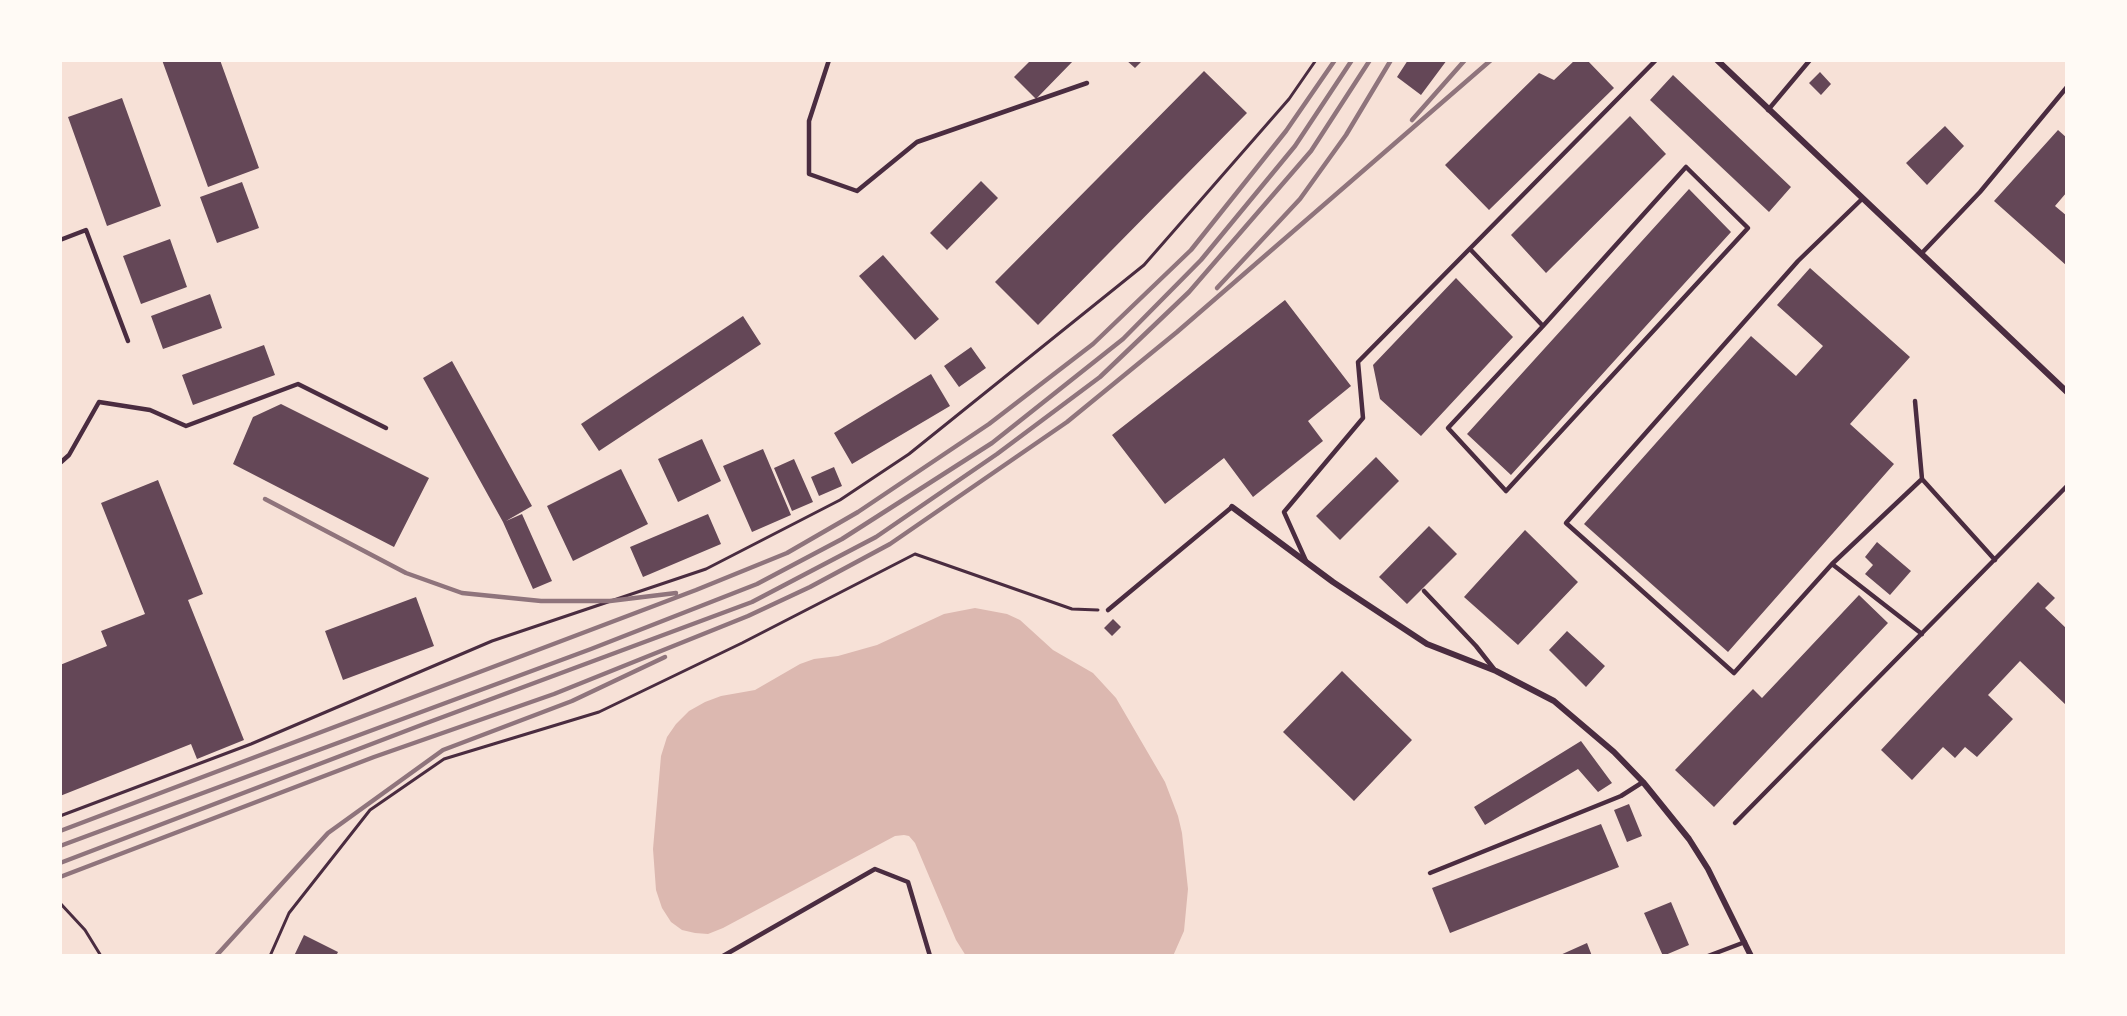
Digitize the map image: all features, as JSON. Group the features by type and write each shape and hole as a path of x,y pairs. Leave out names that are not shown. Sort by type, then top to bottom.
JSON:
{"street":[{"path":"1717,60 2067,392"},
{"path":"1232,507 1333,582 1427,644 1496,671 1554,701 1614,752 1643,782 1689,839 1708,869 1750,956"}],"lane":[{"path":"829,60 809,121 809,174 857,191 917,141 1087,82"},
{"path":"1306,561 1284,512 1363,418 1358,362 1656,60"},
{"path":"1768,110 1810,60"},
{"path":"1921,254 1980,192 2067,87"},
{"path":"1686,167 1748,228 1506,491 1448,428 1543,326 1686,167"},
{"path":"1862,199 1798,261 1566,524 1734,673 1832,564 1922,479"},
{"path":"60,240 86,230 128,341"},
{"path":"1470,249 1543,326"},
{"path":"60,463 69,455 99,402 150,410 186,426 298,384 386,428"},
{"path":"1915,401 1922,479 1995,560"},
{"path":"1735,823 2067,486"},
{"path":"1108,610 1232,507"},
{"path":"1832,564 1922,634"},
{"path":"1424,591 1476,646 1496,671"},
{"path":"1430,873 1622,796 1643,782"},
{"path":"723,956 875,868 908,882 930,956"},
{"path":"1708,956 1745,942"}],"path":[{"path":"60,816 250,744 492,640 706,569 840,500 909,454 1144,265 1289,99 1316,60"},
{"path":"270,956 289,913 370,810 444,759 599,712 742,643 915,554 1072,609 1108,610"},
{"path":"60,903 85,930 101,956"}],"shaded area":[{"path":"975,608 1007,614 1020,620 1053,650 1093,673 1116,698 1165,782 1182,833 1188,889 1184,931 1173,956 966,956 956,940 915,843 909,836 904,835 895,836 708,934 682,930 671,922 662,908 656,890 653,849 661,756 667,737 676,724 689,711 705,702 721,696 755,690 800,664 877,645 944,614"}],"building":[{"path":"162,60 220,60 259,168 208,187"},
{"path":"1031,60 1074,60 1036,99 1014,77"},
{"path":"1126,60 1143,60 1135,68"},
{"path":"1408,60 1447,60 1421,95 1397,77"},
{"path":"1575,60 1587,60 1614,88 1489,210 1445,165 1539,73 1554,80"},
{"path":"1204,71 1247,113 1038,325 995,282"},
{"path":"1820,72 1831,84 1821,95 1809,83"},
{"path":"1673,75 1791,187 1769,212 1650,100"},
{"path":"122,98 161,206 107,226 68,117"},
{"path":"1630,116 1666,154 1546,273 1511,235"},
{"path":"1945,126 1964,146 1927,185 1906,163"},
{"path":"2058,130 2067,138 2067,192 2055,206 2067,216 2067,266 1994,201"},
{"path":"981,181 998,198 947,250 930,233"},
{"path":"242,182 259,228 217,243 200,197"},
{"path":"1689,189 1731,232 1511,475 1467,434"},
{"path":"170,239 187,287 141,304 123,256"},
{"path":"883,255 939,319 915,340 859,276"},
{"path":"1810,268 1910,357 1850,424 1894,464 1728,652 1584,524 1751,336 1796,376 1823,346 1777,305"},
{"path":"1456,278 1513,337 1421,436 1380,399 1373,365"},
{"path":"210,294 222,328 163,349 151,316"},
{"path":"1285,300 1351,386 1308,421 1323,441 1253,497 1224,458 1165,504 1112,435"},
{"path":"743,316 761,344 599,451 581,424"},
{"path":"264,345 275,375 193,405 182,375"},
{"path":"971,347 986,368 959,387 944,366"},
{"path":"452,361 532,506 506,521 522,514 552,581 533,589 503,522 423,378"},
{"path":"931,374 950,406 852,464 834,433"},
{"path":"281,404 429,478 394,547 233,464 253,417"},
{"path":"702,439 721,481 678,502 658,459"},
{"path":"763,449 791,515 752,532 723,466"},
{"path":"1376,457 1399,481 1340,540 1316,516"},
{"path":"794,459 813,502 792,511 774,468"},
{"path":"834,467 842,486 819,496 811,477"},
{"path":"621,469 648,524 573,561 547,506"},
{"path":"158,480 203,594 188,600 244,740 197,759 191,744 60,796 60,665 107,646 101,631 145,614 101,503"},
{"path":"708,514 721,544 643,577 630,547"},
{"path":"1429,526 1457,554 1407,604 1379,577"},
{"path":"1525,530 1578,582 1518,645 1464,597"},
{"path":"1877,542 1911,571 1890,595 1865,574 1873,565 1865,557"},
{"path":"2038,582 2055,598 2045,608 2067,629 2067,706 2020,661 1988,695 2013,719 1977,757 1965,747 1955,758 1943,747 1912,780 1881,750"},
{"path":"1859,595 1888,623 1714,807 1675,770 1753,689 1762,698"},
{"path":"416,597 434,646 343,680 325,631"},
{"path":"1113,619 1121,627 1112,636 1104,628"},
{"path":"1567,631 1605,666 1586,687 1549,650"},
{"path":"1342,671 1412,740 1354,801 1283,732"},
{"path":"1581,741 1612,783 1598,792 1578,769 1485,825 1474,807"},
{"path":"1629,804 1642,836 1627,842 1614,810"},
{"path":"1601,824 1619,867 1450,933 1432,888"},
{"path":"1671,902 1689,945 1663,956 1644,913"},
{"path":"304,935 338,952 336,956 294,956"},
{"path":"1587,943 1592,956 1558,956"}],"railway":[{"path":"60,831 696,590 787,553 858,512 989,424 1093,344 1191,250 1286,131 1335,60"},
{"path":"60,846 591,649 757,584 842,539 992,443 1123,339 1201,260 1295,146 1352,60"},
{"path":"60,863 752,602 876,537 997,454 1100,377 1189,292 1311,151 1370,60"},
{"path":"1217,288 1300,199 1346,135 1391,60"},
{"path":"1412,120 1465,60"},
{"path":"60,877 374,757 554,694 748,616 810,587 890,544 1067,422 1177,332 1491,60"},
{"path":"265,499 406,573 462,593 541,601 610,601 676,593"},
{"path":"216,956 328,833 443,750 572,701 665,657"}]}
